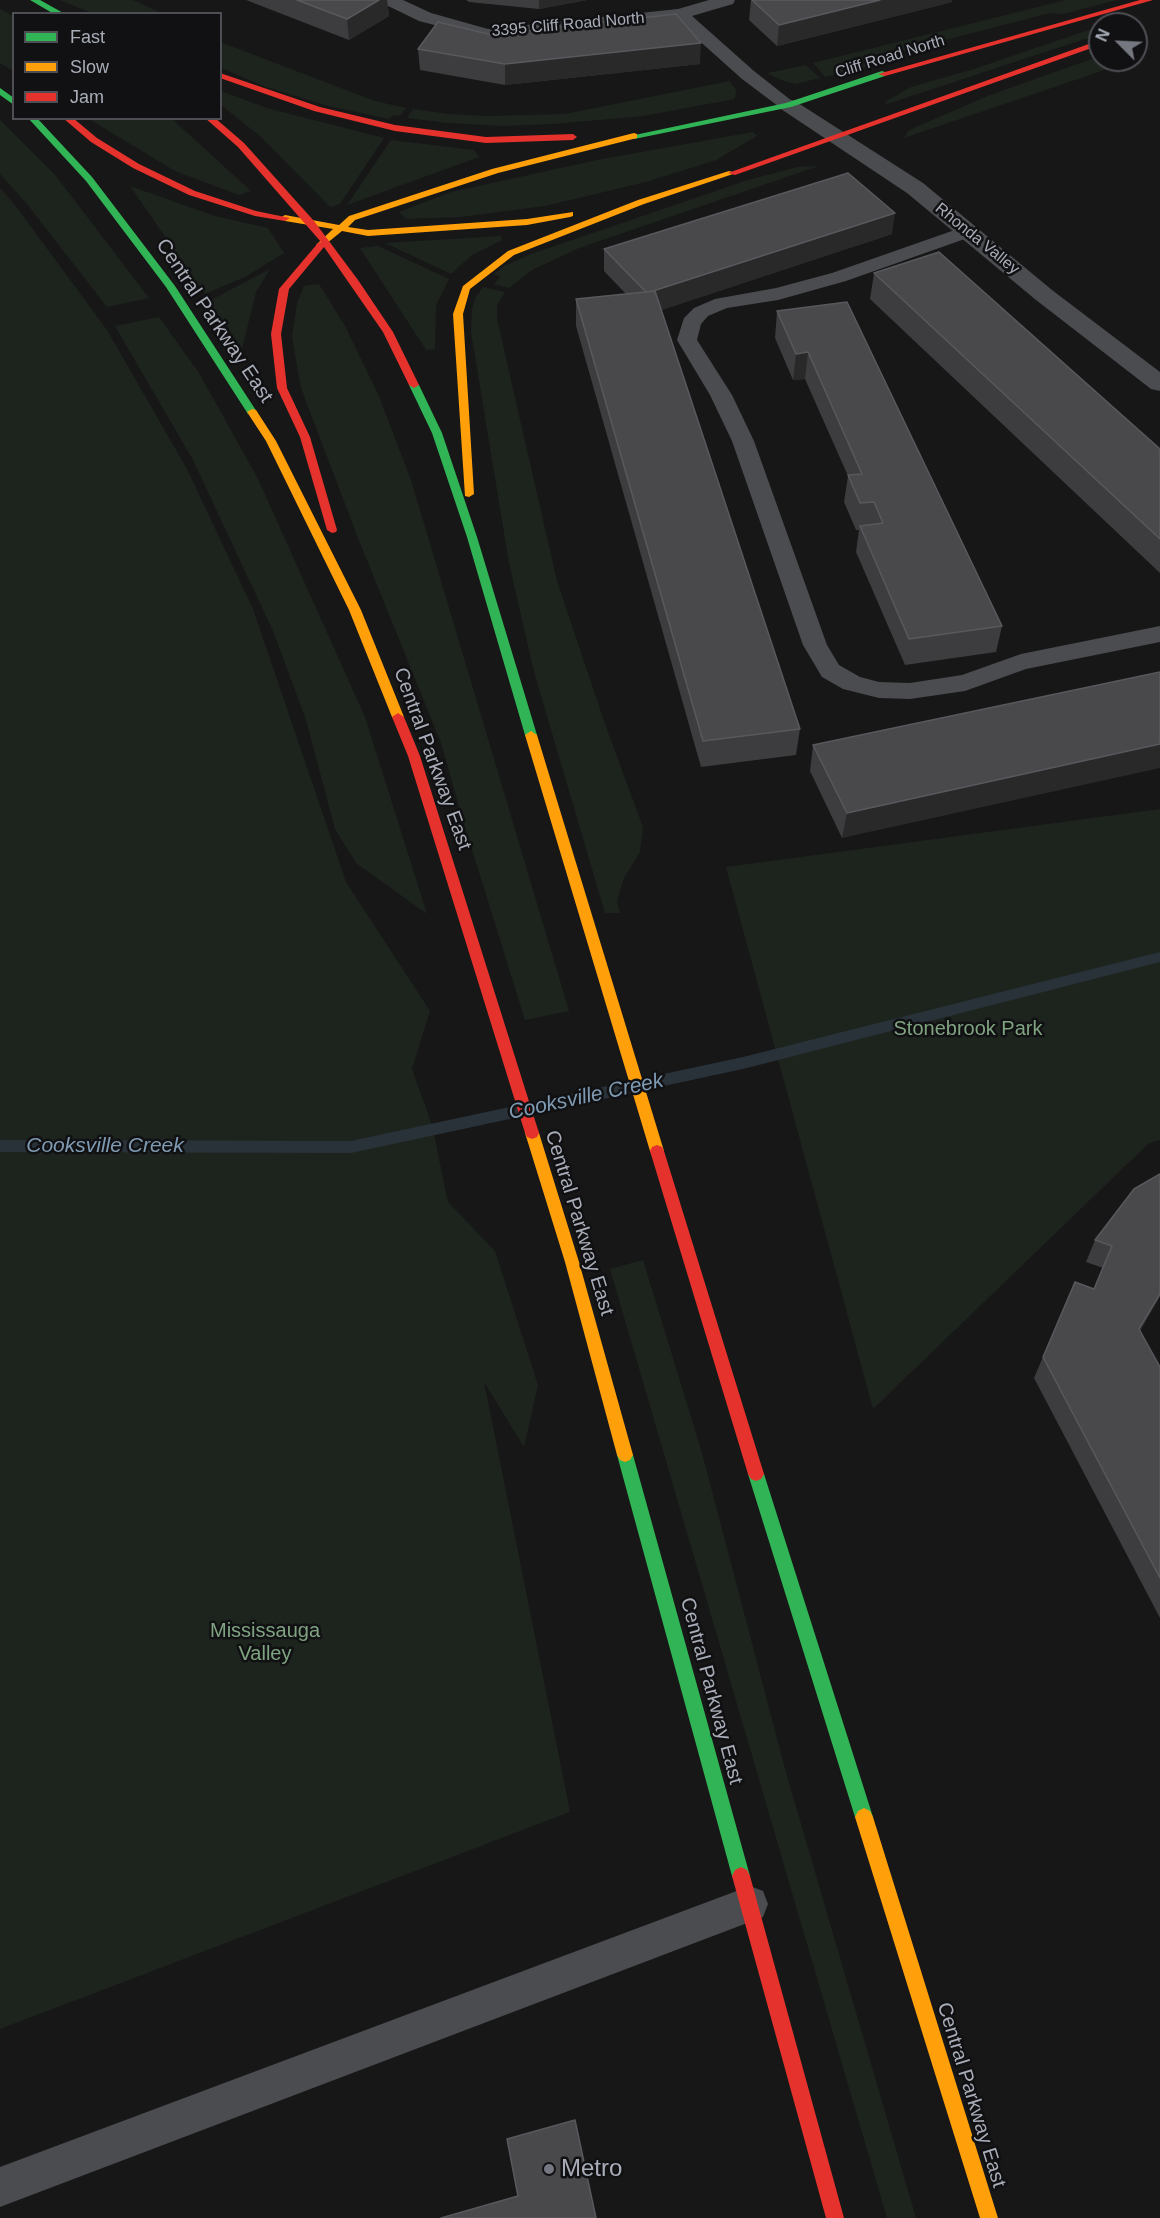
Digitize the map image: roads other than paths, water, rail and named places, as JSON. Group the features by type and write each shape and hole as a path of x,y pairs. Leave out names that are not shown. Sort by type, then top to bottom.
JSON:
{"street":[{"path":"34,0 61,12"},
{"name":"Cliff Road North","path":"638,135 788,105 882,74 1149,0"},
{"path":"472,537 458,314 466,288 511,253 641,202 772,161 1088,46"},
{"path":"222,76 317,109 395,128 486,140 638,135"},
{"path":"0,91 12,101"},
{"name":"Rhonda Valley","path":"788,105 915,188 1044,295 1160,384"},
{"name":"Central Parkway East","path":"34,120 89,178 183,305 271,441 355,610 414,756 572,1262 835,2218"},
{"path":"69,120 94,140 136,166 192,193 255,213 339,229 368,233 527,222 641,202"},
{"name":"Central Parkway East","path":"211,120 241,145 311,223 356,282 388,332 437,433 472,537 685,1245 989,2218"},
{"path":"355,610 305,437 282,388 276,334 284,289 324,241 352,218 495,171 638,135"}],"lane":[{"name":"3395 Cliff Road North","path":"390,0 424,17 488,34 680,14 727,0"},
{"path":"680,14 748,75 788,105"},
{"path":"969,231 839,277 778,294 722,303 701,312 691,322 687,340 721,395 743,441 815,645 830,671 852,683 879,690 910,691 965,683 1021,662 1160,634"},
{"path":"0,2187 750,1904"}],"waterway":[{"name":"Cooksville Creek","path":"0,1146 351,1147 743,1063 1160,957"}],"place":[{"name":"Metro","path":"549,2169"}],"park label":[{"name":"Stonebrook Park","path":"968,1029"},
{"name":"Mississauga Valley","path":"265,1642"}]}
